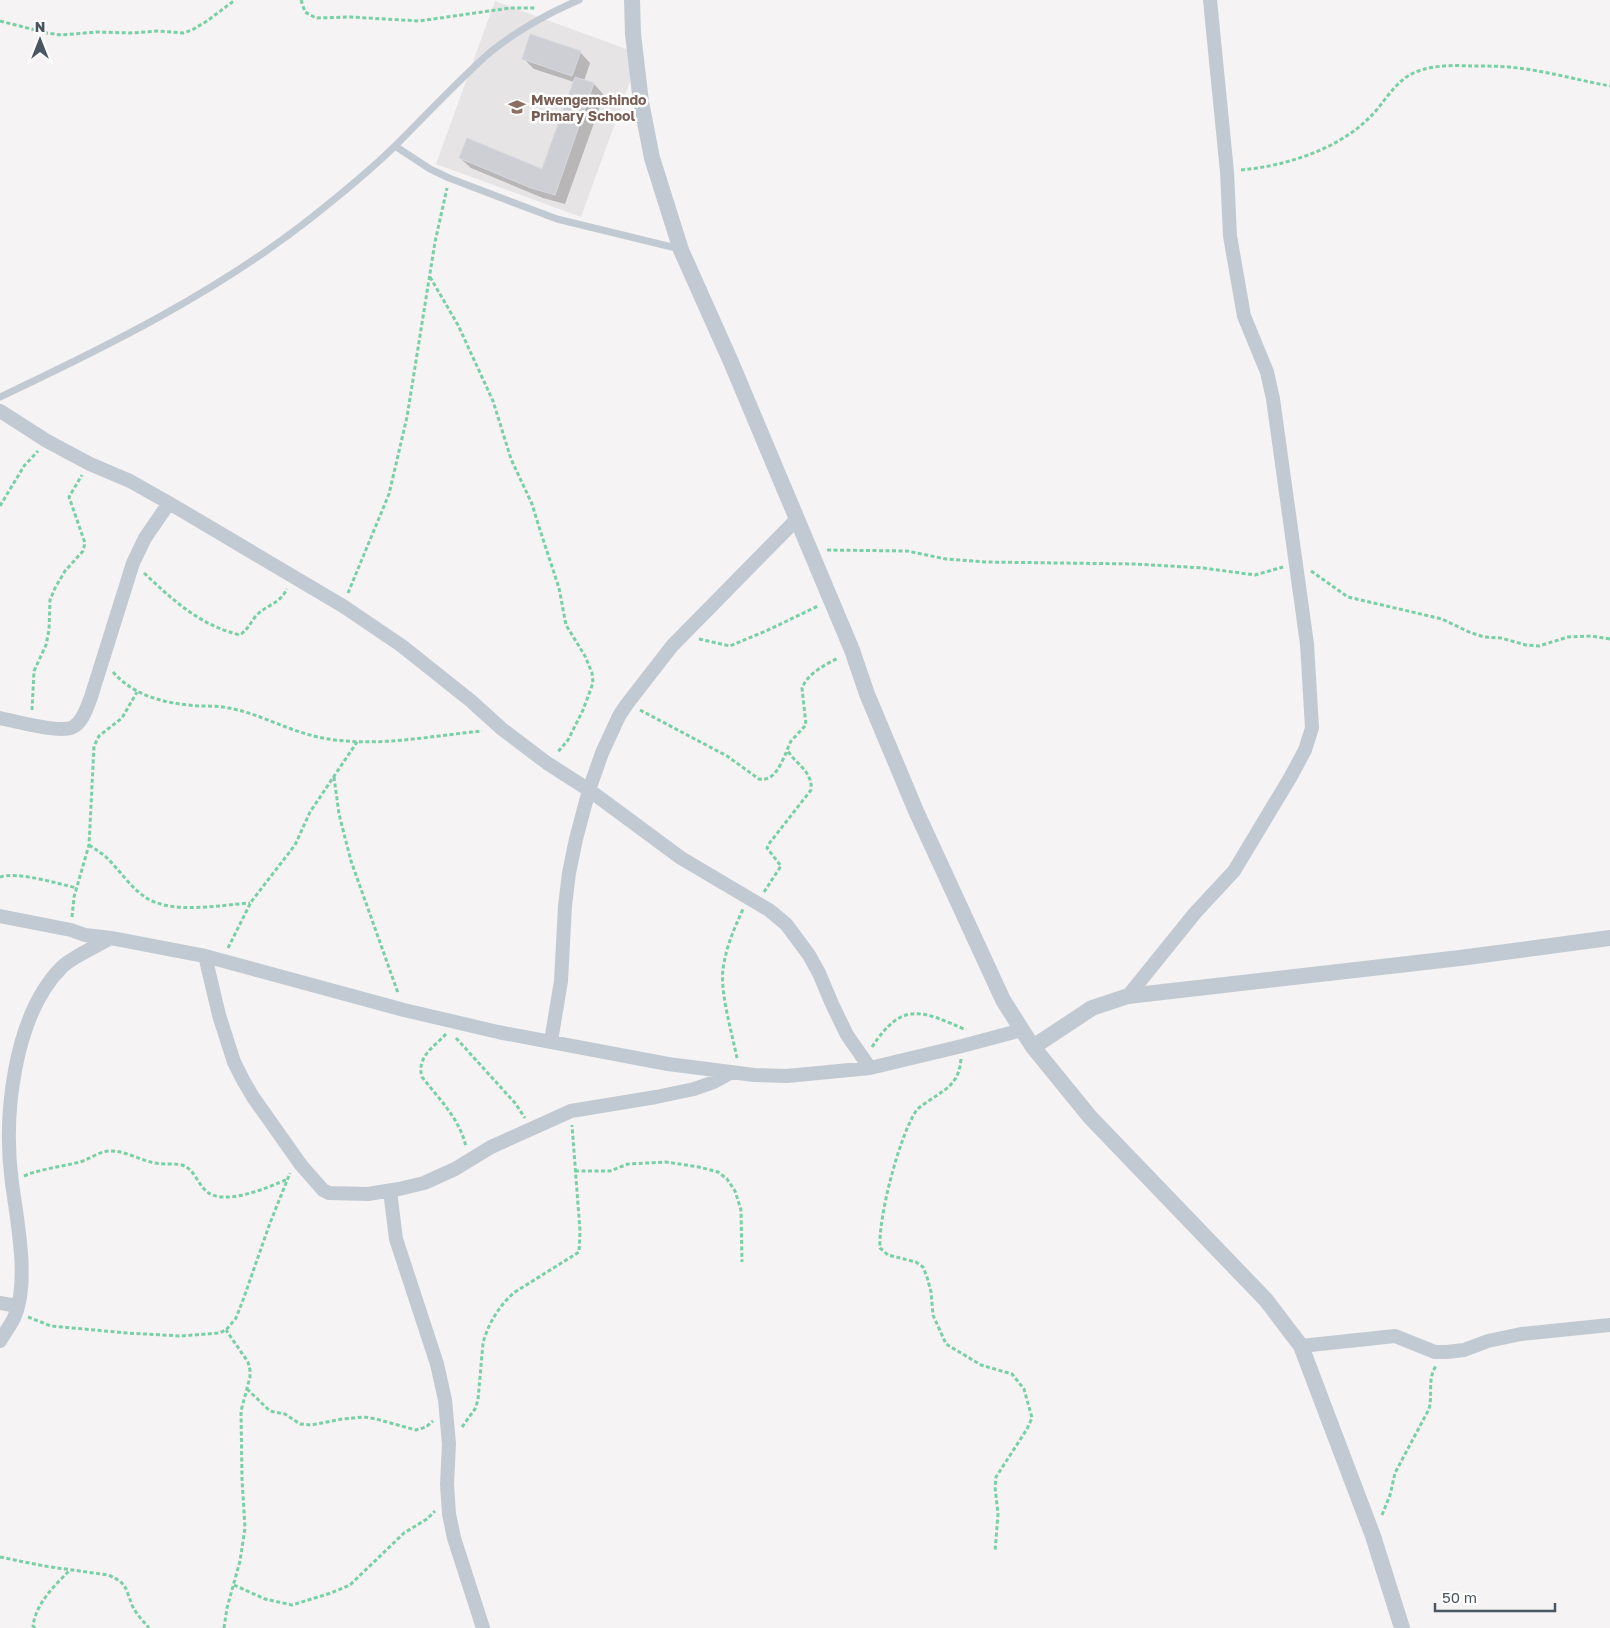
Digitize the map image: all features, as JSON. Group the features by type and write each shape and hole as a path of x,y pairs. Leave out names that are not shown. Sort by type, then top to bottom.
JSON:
{"street":[{"path":"632,0 633,34 641,102 652,158 681,250 731,362 852,650 867,694 916,811 1003,1000 1032,1047 1090,1117 1266,1300 1302,1346 1373,1536 1402,1628"},
{"path":"1128,996 1190,920 1234,871 1305,750 1312,728 1308,644 1271,385 1244,316 1230,236 1227,172 1210,0"},
{"path":"0,411 47,441 90,464 130,481 169,503 343,606 402,646 471,701 502,729 547,763 589,790 681,858 752,900 786,924 809,954 820,973 839,1018 867,1064"},
{"path":"0,718 64,729 74,727 85,712 133,564 145,538 169,503"},
{"path":"551,1041 561,981 565,906 569,873 576,839 589,790 602,753 619,716 681,637 796,520"},
{"path":"0,916 71,930 85,935 111,938 205,956 404,1010 455,1027 551,1041 668,1064 736,1073 787,1076 867,1064 962,1046 1022,1030"},
{"path":"0,1341 14,1318 21,1275 21,1241 8,1139 10,1098 20,1050 33,1010 43,990 63,966 111,938"},
{"path":"1032,1047 1092,1008 1128,996 1460,958 1610,938"},
{"path":"205,956 219,1014 234,1062 253,1097 296,1159 314,1182 329,1193 368,1194 424,1183 455,1169 492,1147 571,1112 694,1089 736,1073"},
{"path":"390,1191 396,1239 437,1364 446,1409 449,1444 449,1514 454,1538 483,1628"},
{"path":"0,1303 17,1308"},
{"path":"1302,1346 1395,1336 1435,1352 1447,1352 1464,1350 1488,1341 1521,1334 1610,1325"}],"lane":[{"path":"0,397 126,336 258,257 311,218 395,146 445,94 490,53 534,23 579,0"},
{"path":"395,146 430,169 449,178 556,219 681,250"}],"path":[{"path":"0,21 61,35 97,32 130,34 158,31 183,33 207,21 235,0"},
{"path":"301,0 305,12 316,18 351,17 418,21 510,8 539,8 556,11"},
{"path":"1227,172 1256,169 1293,161 1341,139 1369,119 1399,83 1408,76 1420,71 1456,65 1510,67 1545,72 1610,86"},
{"path":"343,606 389,494 406,417 435,242 449,178"},
{"path":"430,277 458,325 497,411 511,459 532,504 559,588 566,625 585,656 592,673 593,683 590,693 576,726 568,740 547,763"},
{"path":"0,506 24,466 47,441"},
{"path":"30,724 34,702 34,671 46,645 49,630 50,600 65,571 83,551 85,543 69,497 90,464"},
{"path":"809,550 859,549 907,551 946,559 985,562 1135,564 1203,568 1255,575 1297,562 1348,597 1442,619 1484,638 1501,638 1526,645 1539,646 1568,637 1590,636 1610,639"},
{"path":"133,564 184,609 229,632 240,635 248,628 255,617 283,597 292,577"},
{"path":"681,637 730,646 830,600"},
{"path":"627,704 727,756 759,779 765,780 770,778 775,772 791,741 806,725 802,697 804,683 812,674 852,650"},
{"path":"103,659 117,676 136,692 170,702 230,708 250,713 305,734 357,742 399,740 502,729"},
{"path":"71,930 74,897 89,845 93,758 96,740 122,718 136,692"},
{"path":"221,960 251,902 295,845 310,812 357,742"},
{"path":"736,1073 724,991 723,970 729,941 752,900 781,869 780,863 768,848 768,845 811,790 812,784 810,777 787,750"},
{"path":"334,776 339,814 351,861 404,1010"},
{"path":"89,845 106,857 130,884 146,898 160,904 177,907 201,907 251,902"},
{"path":"0,877 23,877 77,888"},
{"path":"867,1064 884,1031 899,1017 907,1014 925,1014 989,1039"},
{"path":"470,1160 457,1124 422,1077 420,1070 422,1059 455,1027 533,1128"},
{"path":"962,1046 960,1071 957,1078 948,1088 917,1109 909,1123 892,1176 880,1248 888,1256 916,1262 923,1267 928,1277 933,1315 946,1344 981,1365 1012,1374 1024,1389 1032,1418 996,1477 995,1487 998,1514 995,1552"},
{"path":"449,1444 475,1409 478,1400 485,1334 503,1303 515,1292 579,1252 580,1231 571,1112"},
{"path":"12,1181 47,1168 82,1161 106,1151 116,1151 156,1164 183,1166 189,1170 210,1194 226,1197 245,1195 288,1178"},
{"path":"17,1308 32,1319 51,1326 181,1336 219,1333 226,1330 236,1318 296,1159"},
{"path":"575,1171 610,1171 628,1164 666,1162 718,1172 727,1179 735,1191 741,1210 742,1262"},
{"path":"224,1628 227,1608 240,1561 245,1528 241,1411 250,1370 248,1362 226,1330"},
{"path":"1373,1536 1390,1495 1395,1474 1429,1409 1432,1398 1430,1379 1432,1372 1447,1352"},
{"path":"247,1389 270,1411 285,1414 300,1424 311,1425 364,1417 376,1418 416,1430 426,1427 446,1409"},
{"path":"234,1585 265,1599 292,1604 331,1593 350,1585 404,1533 434,1513 448,1495"},
{"path":"0,1562 0,1557 44,1566 108,1575 124,1584 132,1604 149,1628"},
{"path":"35,1628 33,1626 34,1618 42,1602 52,1588 70,1570"}],"shaded area":[{"path":"495,1 640,54 581,217 436,164"}],"building":[{"path":"530,34 581,51 572,76 522,59"},
{"path":"575,77 594,83 555,195 531,188 459,158 467,138 542,169"}],"place":[{"name":"Mwengemshindo Primary School","path":"517,107"}]}
